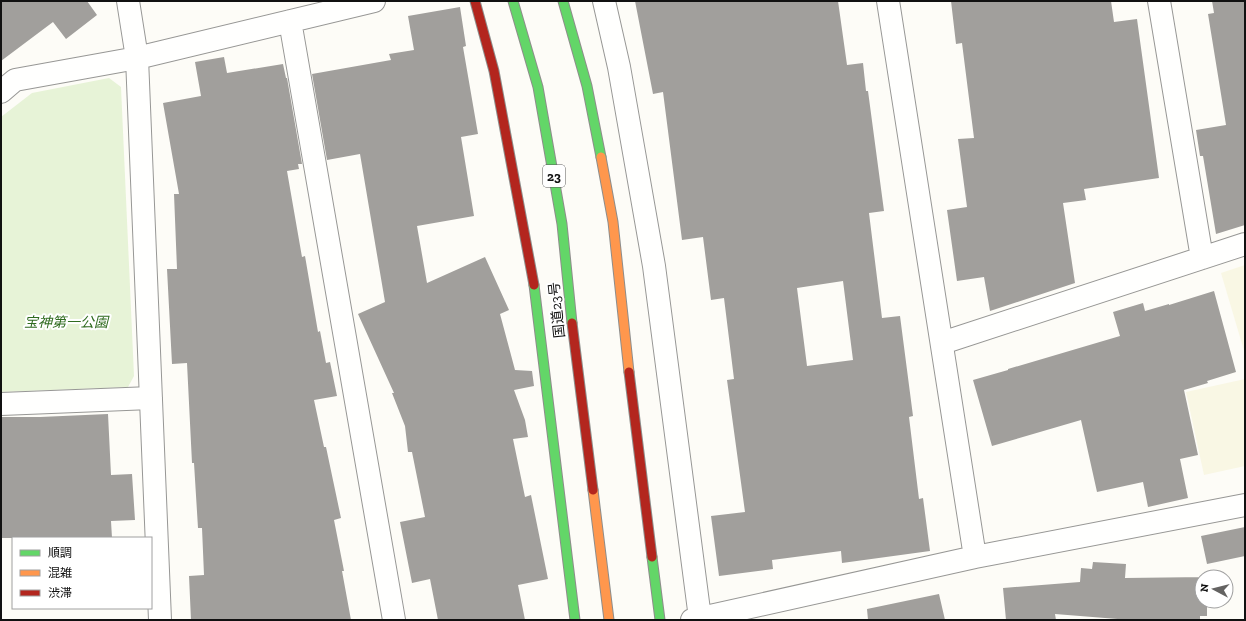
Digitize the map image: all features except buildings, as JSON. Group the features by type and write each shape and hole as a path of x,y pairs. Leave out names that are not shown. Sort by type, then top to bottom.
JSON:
{"main road":[{"path":"475,1 494,71 533,277 575,620"},
{"name":"国道23号","path":"513,1 539,94 562,224 576,356 609,620"},
{"path":"563,1 587,86 613,222 625,343 660,620"}],"street":[{"path":"128,1 137,58 160,620"},
{"path":"1,92 15,80 137,58 374,1"},
{"path":"604,1 619,67 654,266 696,619 976,557 1245,505"},
{"path":"888,1 976,557"},
{"path":"1159,1 1202,258"},
{"path":"290,21 394,620"},
{"path":"942,343 1245,244"},
{"path":"1,404 151,398"}],"shaded area":[{"path":"1245,265 1245,354 1221,273"},
{"path":"1245,379 1245,466 1204,475 1186,392"}],"green space":[{"name":"宝神第一公園","path":"109,78 121,87 134,376 128,387 1,392 1,117 32,93"}],"traffic: fast":[{"path":"513,1 538,87 562,224 572,323"},
{"path":"563,1 587,86 601,157"},
{"path":"534,285 575,620"},
{"path":"652,557 660,620"}],"traffic: slow":[{"path":"601,157 613,222 629,372"},
{"path":"593,490 609,620"}],"traffic: jam":[{"path":"475,1 494,71 534,285"},
{"path":"572,323 593,490"},
{"path":"629,372 652,557"}]}
